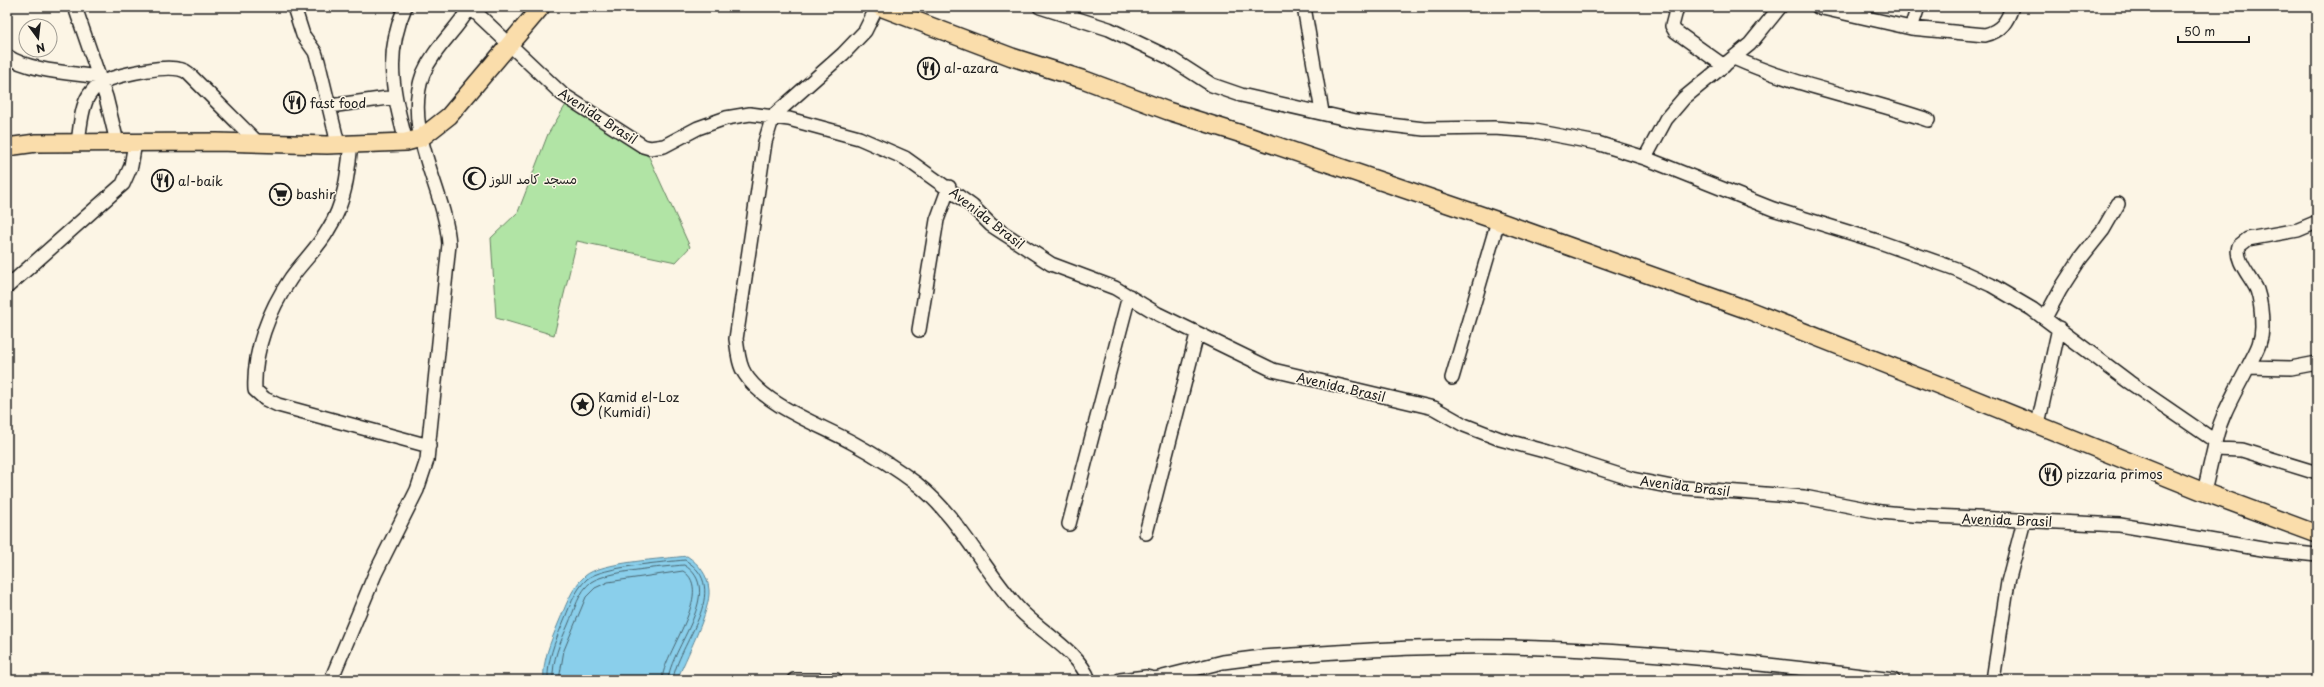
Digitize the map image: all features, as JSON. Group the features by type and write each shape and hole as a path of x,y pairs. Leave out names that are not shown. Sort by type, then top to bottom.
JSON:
{"main road":[{"path":"7,147 36,143 117,142 344,144 413,140 449,116 541,7"},
{"path":"884,8 1168,112 1256,139 1498,221 1748,310 2038,424 2204,492 2317,534"}],"street":[{"path":"75,7 100,80 117,142"},
{"path":"294,7 303,36 317,56 330,106 344,144 348,180 336,214 328,231 291,278 269,315 255,375 255,390 265,399 278,405 429,446"},
{"path":"331,680 375,574 417,490 425,467 429,446 449,244 444,215 395,97 392,55 397,28 405,7"},
{"path":"413,140 418,93 423,74 440,44 470,7"},
{"name":"Avenida Brasil","path":"470,7 509,46 570,100 621,130 643,146 650,148 664,146 679,136 726,118 750,114 773,116 859,138 905,158 948,187 972,206 991,225 1050,264 1115,288 1197,334 1273,370 1434,408 1464,425 1500,439 1548,452 1632,479 1672,487 1804,497 1907,514 2120,525 2268,550 2317,555"},
{"path":"1040,7 1109,29 1170,58 1212,85 1241,95 1322,112 1356,121 1424,129 1494,128 1534,131 1597,143 1646,158 1761,205 1877,241 1956,269 1991,285 2045,318 2215,445 2242,450 2317,473"},
{"path":"1304,7 1322,112"},
{"path":"1677,7 1672,26 1675,31 1729,62 1928,120"},
{"path":"1646,158 1671,114 1684,98 1750,44 1780,7"},
{"path":"1818,7 1911,28 1985,35 1994,33 2003,26 2012,7"},
{"path":"1911,28 1918,7"},
{"path":"884,8 843,54 773,116 764,142 736,339 744,373 761,392 886,463 933,498 948,514 1006,594 1038,628 1068,652 1085,669 1089,680"},
{"path":"7,56 16,61 43,68 100,80 165,67 183,69 258,143"},
{"path":"78,143 88,96 100,80"},
{"path":"330,106 395,97"},
{"path":"7,287 123,184 131,166 135,143"},
{"path":"919,330 937,220 948,187"},
{"path":"2045,318 2060,290 2080,259 2103,230 2118,204"},
{"path":"1452,378 1498,221"},
{"path":"2204,492 2215,445 2228,406 2260,342 2262,317 2256,290 2238,256 2239,246 2248,239 2293,231 2317,222"},
{"path":"1069,524 1129,296"},
{"path":"2038,424 2059,328"},
{"path":"1146,533 1197,334"},
{"path":"2248,367 2291,368 2317,363"},
{"path":"1993,680 2008,582 2024,521"},
{"path":"1155,680 1223,662 1262,657 1506,646 1648,654 1784,666 1893,680"},
{"path":"1120,680 1146,677 1158,680"},
{"path":"794,680 836,680"}],"green space":[{"path":"567,103 601,118 649,157 690,247 676,262 577,241 554,335 496,318 491,238 518,212 548,134"}],"water":[{"path":"687,556 699,566 705,575 709,590 709,599 697,635 677,680 544,680 544,666 553,637 572,592 585,576 604,567 618,564"}],"place":[{"name":"al-azara","path":"928,68"},
{"name":"fast food","path":"295,103"},
{"name":"مسجد كامد اللوز","path":"474,179"},
{"name":"al-baik","path":"162,181"},
{"name":"bashir","path":"281,194"},
{"name":"Kamid el-Loz (Kumidi)","path":"582,404"},
{"name":"pizzaria primos","path":"2051,474"}]}
